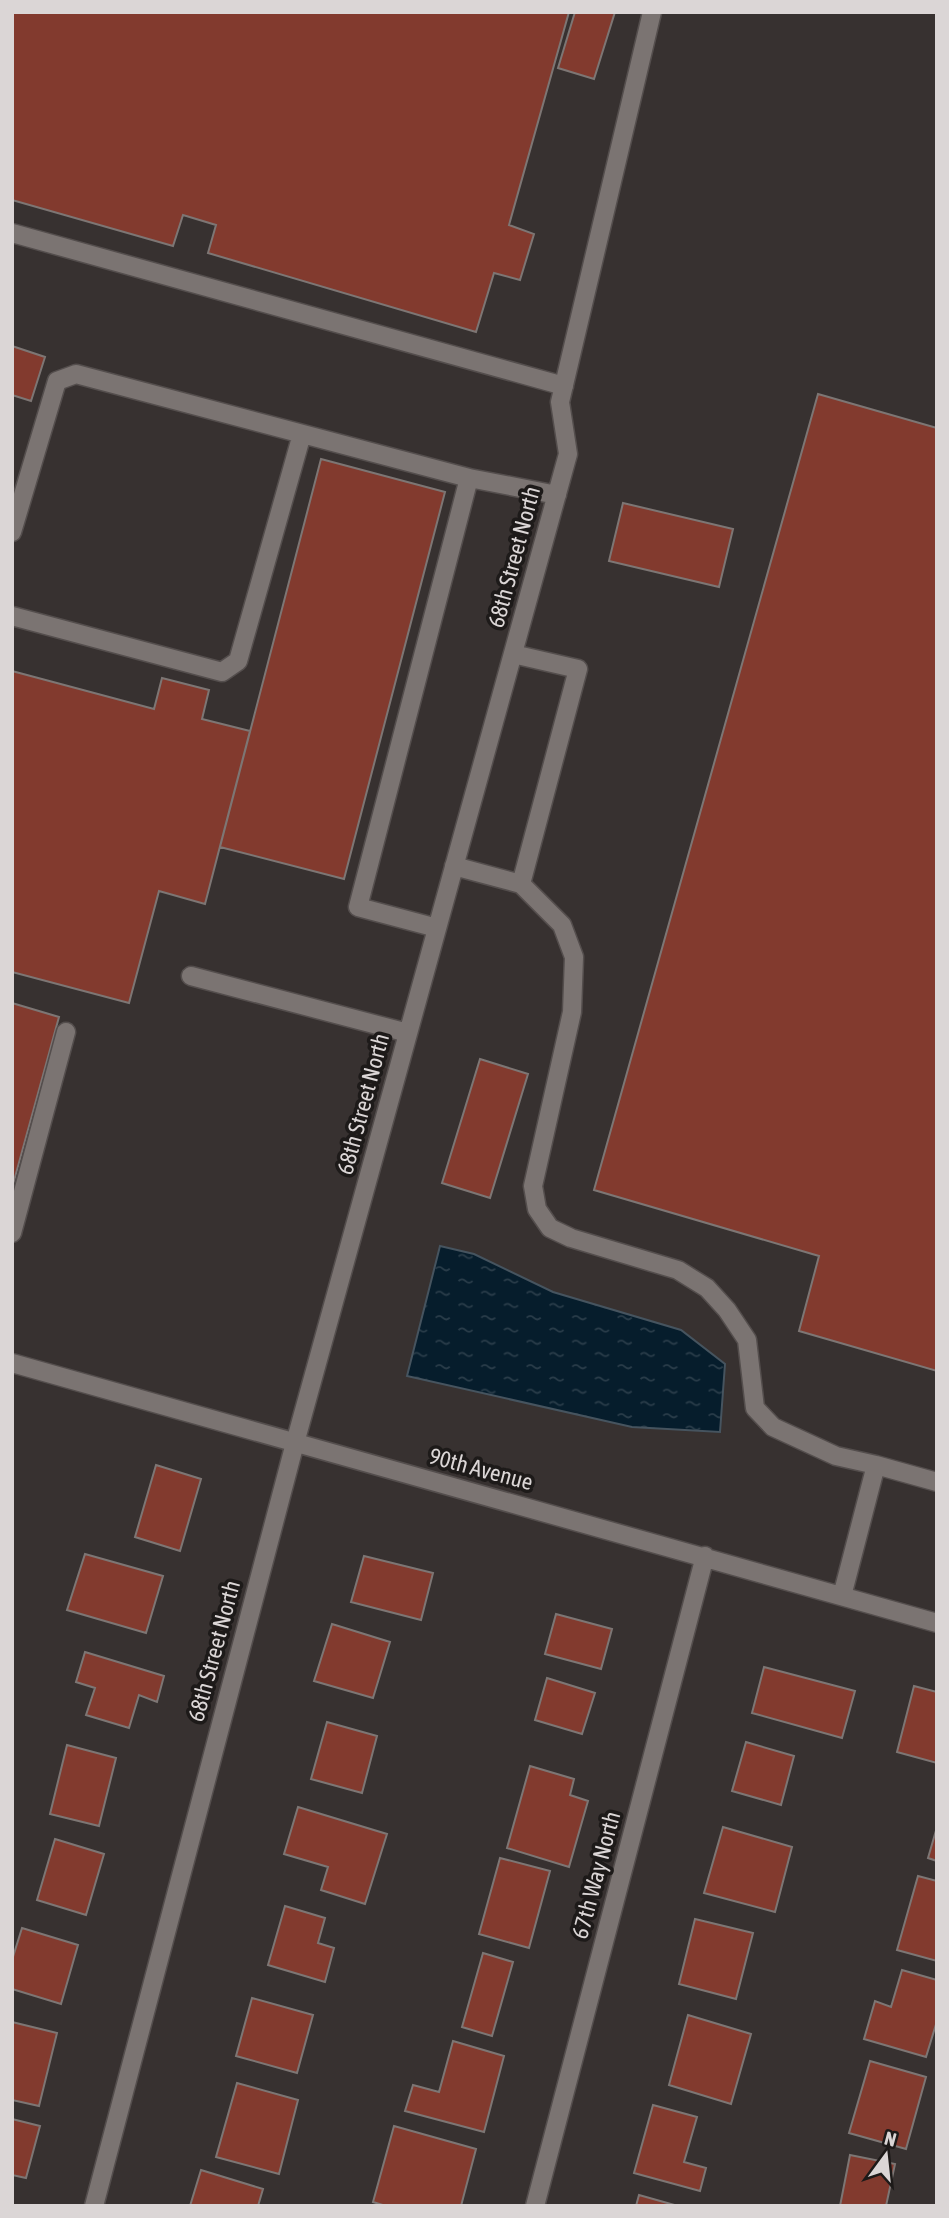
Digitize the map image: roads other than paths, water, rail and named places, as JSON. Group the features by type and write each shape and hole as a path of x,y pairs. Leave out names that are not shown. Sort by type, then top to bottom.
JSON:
{"street":[{"name":"68th Street North","path":"94,2206 295,1443 568,454 560,402 652,12"},
{"path":"12,233 564,386"},
{"path":"12,532 57,381 76,374 469,478 556,495"},
{"path":"12,616 222,673 239,661 302,434"},
{"path":"437,928 358,906 469,478"},
{"path":"513,654 578,669 521,884"},
{"path":"454,866 521,884 562,925 574,957 572,1012 533,1186 537,1209 550,1228 571,1238 678,1270 707,1288 727,1310 747,1340 755,1408 773,1427 823,1450 937,1482"},
{"path":"191,976 408,1033"},
{"path":"12,1233 66,1032"},
{"name":"90th Avenue","path":"12,1363 937,1623"},
{"path":"842,1596 876,1465"},
{"name":"67th Way North","path":"535,2206 705,1556"}],"water":[{"path":"440,1246 474,1254 553,1292 681,1330 725,1364 720,1432 632,1427 407,1376"}]}
